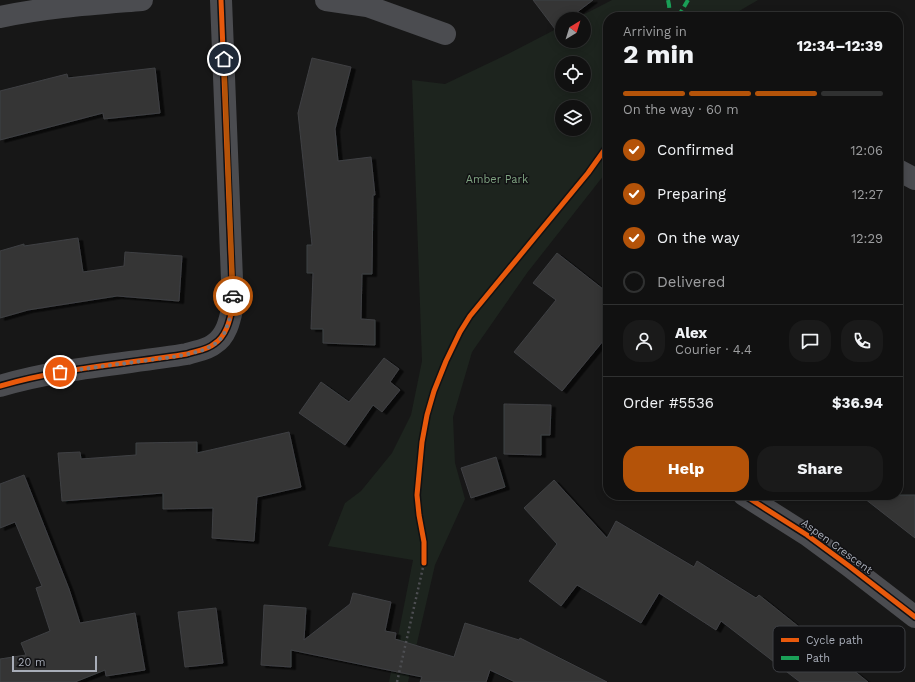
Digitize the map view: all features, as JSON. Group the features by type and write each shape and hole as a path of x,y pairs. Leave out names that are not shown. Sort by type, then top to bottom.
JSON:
{"street":[{"path":"0,17 30,11 142,0"},
{"path":"0,386 38,376 71,370 187,354 203,350 215,344 223,335 230,319 233,305 233,289 221,0"},
{"path":"326,0 367,6 444,34"},
{"path":"903,173 915,179"},
{"name":"Aspen Crescent","path":"752,500 807,535 915,618"}],"path":[{"path":"397,682 424,563"}],"green space":[{"name":"Amber Park","path":"612,0 758,0 738,12 603,12 603,176 527,273 472,352 453,417 455,463 465,499 435,565 408,682 389,682 413,560 328,546 345,503 361,491 392,453 411,415 422,361 412,80 445,84 555,30 555,48 591,48 591,12 589,12"}],"building":[{"path":"533,0 593,0 577,12 555,12 555,29"},
{"path":"312,58 351,67 335,129 338,161 371,157 375,195 373,195 372,274 362,274 361,319 375,320 375,345 323,343 323,329 311,329 313,273 307,273 307,245 312,245 298,113"},
{"path":"155,68 160,113 104,119 103,113 0,140 0,91 67,74 68,78"},
{"path":"78,238 83,272 124,266 125,252 182,256 179,301 117,296 28,310 0,318 0,251 24,244 24,246"},
{"path":"557,253 603,289 603,341 562,391 514,352 556,300 533,283"},
{"path":"384,358 399,369 390,382 400,390 382,412 373,405 345,445 299,413 321,382 349,402"},
{"path":"504,404 551,405 550,435 541,435 541,455 504,454"},
{"path":"289,432 301,487 257,497 254,541 212,538 213,508 163,509 163,493 62,501 58,453 80,452 81,459 136,455 136,443 197,442 197,453"},
{"path":"496,457 505,487 471,498 461,468"},
{"path":"24,475 69,589 80,623 135,613 145,670 106,676 105,670 75,682 0,682 0,659 26,655 21,643 50,631 36,588 42,586 15,522 0,528 0,484"},
{"path":"554,480 607,538 616,521 694,567 697,561 756,598 759,595 798,626 773,626 773,661 721,621 716,630 659,593 641,623 577,585 561,606 529,581 557,544 524,508"},
{"path":"903,495 915,495 915,538 866,500 903,500"},
{"path":"353,593 391,602 385,631 396,633 395,639 454,657 465,623 519,640 520,638 607,682 515,682 490,670 486,682 420,682 422,677 291,650 291,667 261,665 264,605 306,608 304,640 350,604"},
{"path":"216,608 223,663 185,667 178,612"},
{"path":"787,672 855,672 868,682 800,682"}],"marked path":[{"path":"668,0 670,12"},
{"path":"681,12 688,0"}],"cycle path":[{"path":"0,386 46,375 187,354 211,346 218,341 225,332 233,305 221,0"},
{"path":"424,563 424,542 417,495 422,442 427,415 434,391 446,361 460,332 470,316 588,173 603,152"},
{"path":"752,500 807,535 915,617"}],"way so far":[{"path":"60,372 172,357 203,350 215,344 223,335 230,319 233,296"}],"route":[{"path":"224,59 233,296"}]}
